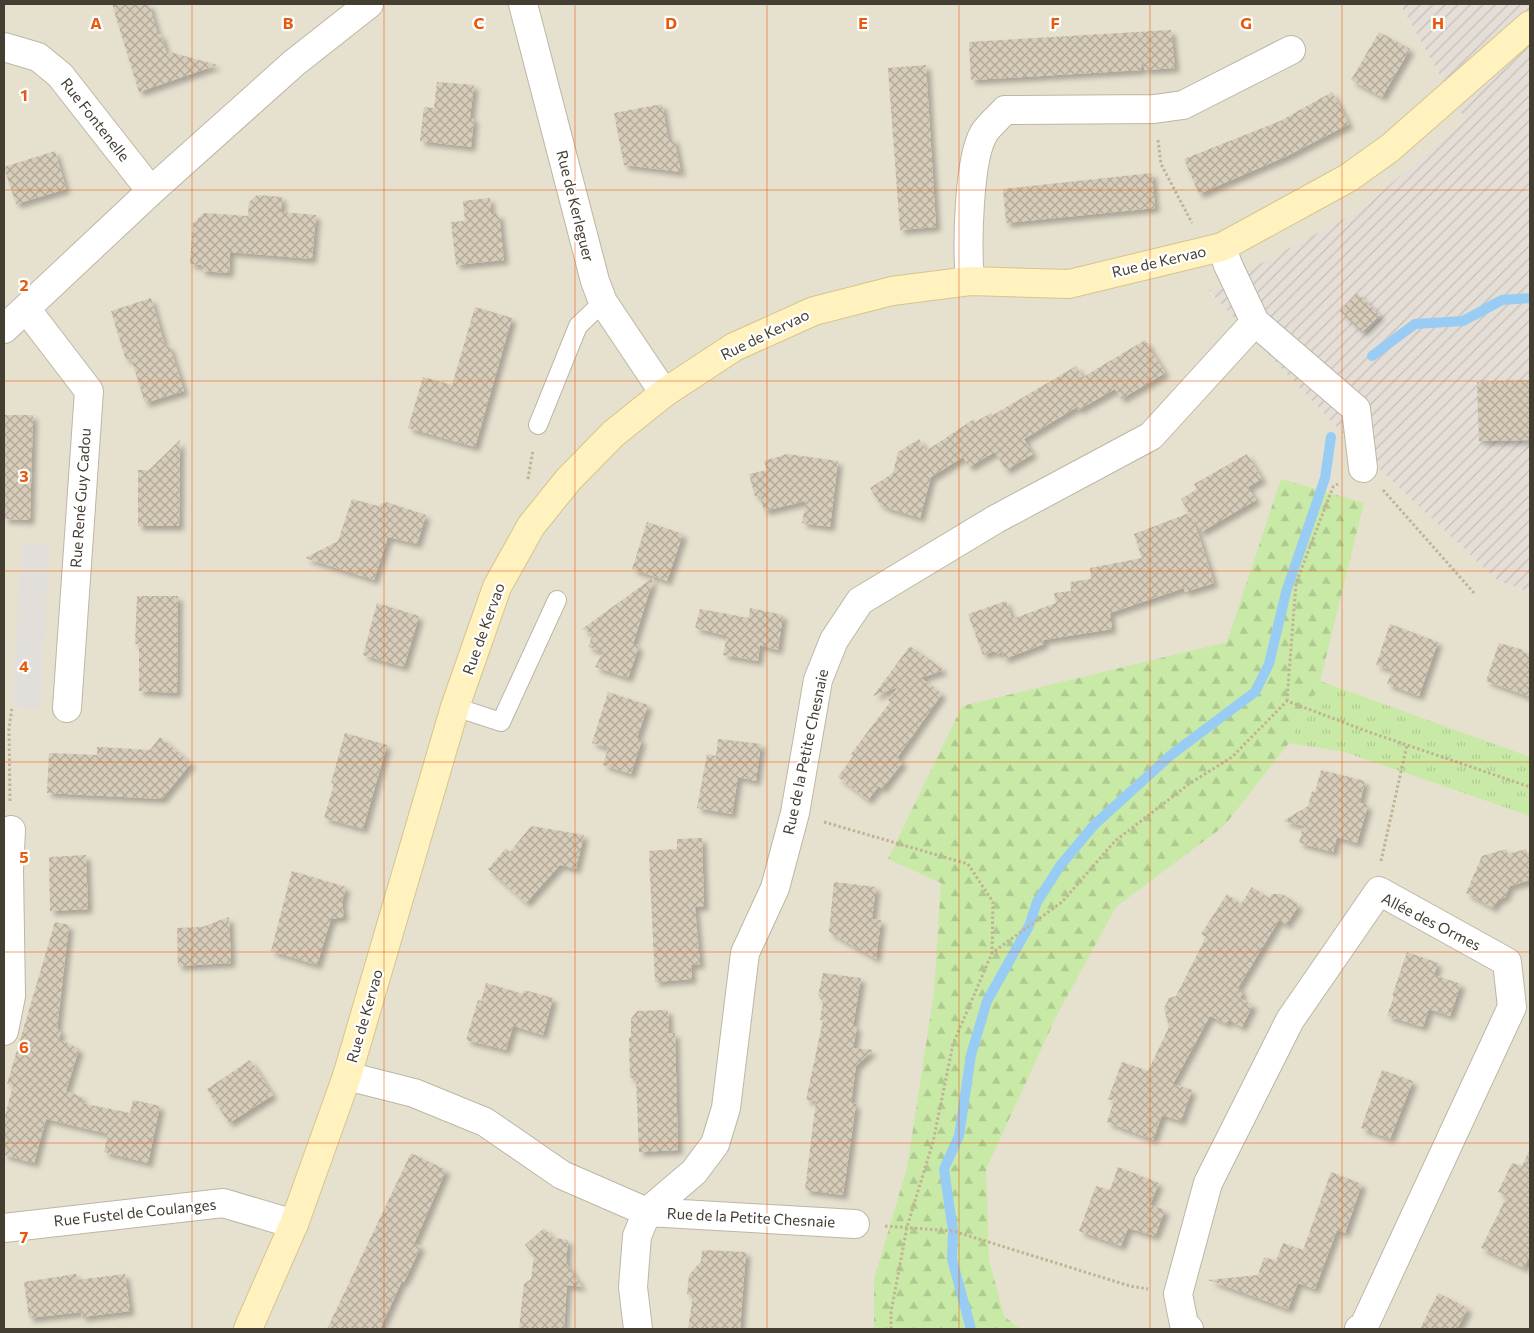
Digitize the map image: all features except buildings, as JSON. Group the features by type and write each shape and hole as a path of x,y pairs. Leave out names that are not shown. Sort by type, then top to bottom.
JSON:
{"main road":[{"name":"Rue de Kervao","path":"248,1329 294,1224 347,1076 455,707 497,587 531,526 568,480 606,441 664,393 734,347 814,311 892,291 970,281 1069,284 1222,247 1348,178 1390,148 1530,25"}],"street":[{"path":"4,330 151,191 294,63 369,4"},
{"name":"Rue de Kerleguer","path":"524,4 595,281 603,302 664,393"},
{"name":"Rue Fontenelle","path":"4,47 38,58 60,75 151,191"},
{"path":"970,281 968,257 974,160 984,132 1005,110 1154,109 1183,105 1291,50"},
{"name":"Rue de Kervao","path":"1222,247 1228,265 1255,322 1356,409 1363,468"},
{"name":"Rue René Guy Cadou","path":"26,310 89,391 67,708"},
{"name":"Rue de la Petite Chesnaie","path":"638,1329 633,1287 637,1236 647,1212 694,1172 715,1144 726,1108 744,952 775,888 795,813 818,680 834,640 860,601 996,519 1151,436 1255,322"},
{"path":"4,1031 11,996 8,871 10,830"},
{"name":"Allée des Ormes","path":"1189,1329 1184,1324 1178,1294 1208,1183 1290,1020 1379,891 1507,962 1512,1007 1364,1326 1359,1329"},
{"name":"Rue de la Petite Chesnaie","path":"347,1076 414,1093 484,1122 562,1175 647,1212 855,1224"},
{"name":"Rue Fustel de Coulanges","path":"4,1228 223,1203 294,1224"}],"lane":[{"path":"538,425 578,326 603,302"},
{"path":"455,707 501,722 556,600"}],"path":[{"path":"1154,109 1161,164 1192,225 1222,247"},
{"path":"526,488 538,425"},
{"path":"992,953 1062,902 1115,841 1189,784 1232,757 1287,701 1296,583 1333,487 1363,468 1474,593"},
{"path":"1287,701 1530,786"},
{"path":"10,830 9,729 12,707"},
{"path":"1379,891 1378,872 1407,744"},
{"path":"795,813 968,864 993,902 992,953 953,1044 933,1142 907,1227 891,1312 891,1329"},
{"path":"855,1224 953,1231 1130,1286 1178,1294"}],"shaded area":[{"path":"4,4 1400,4 1465,120 1359,211 1209,292 1498,581 1530,592 1530,1329 4,1329"},
{"path":"1400,4 1530,4 1530,592 1498,581 1349,440 1209,291 1359,211 1465,120"},
{"path":"22,544 50,545 40,709 12,707"}],"green space":[{"path":"1281,479 1364,503 1320,681 1289,743 1224,826 1116,907 1057,1015 986,1169 989,1260 1004,1316 1020,1329 874,1329 874,1279 907,1168 934,992 941,883 888,859 962,706 1227,642"},
{"path":"1320,681 1530,757 1530,816 1345,752 1289,743"}],"waterway":[{"path":"1372,356 1415,324 1463,321 1502,300 1530,298"},
{"path":"971,1329 952,1259 953,1231 944,1169 959,1136 971,1055 987,1001 1029,926 1037,902 1060,866 1094,825 1171,755 1255,692 1269,664 1286,592 1325,478 1331,437"}]}
